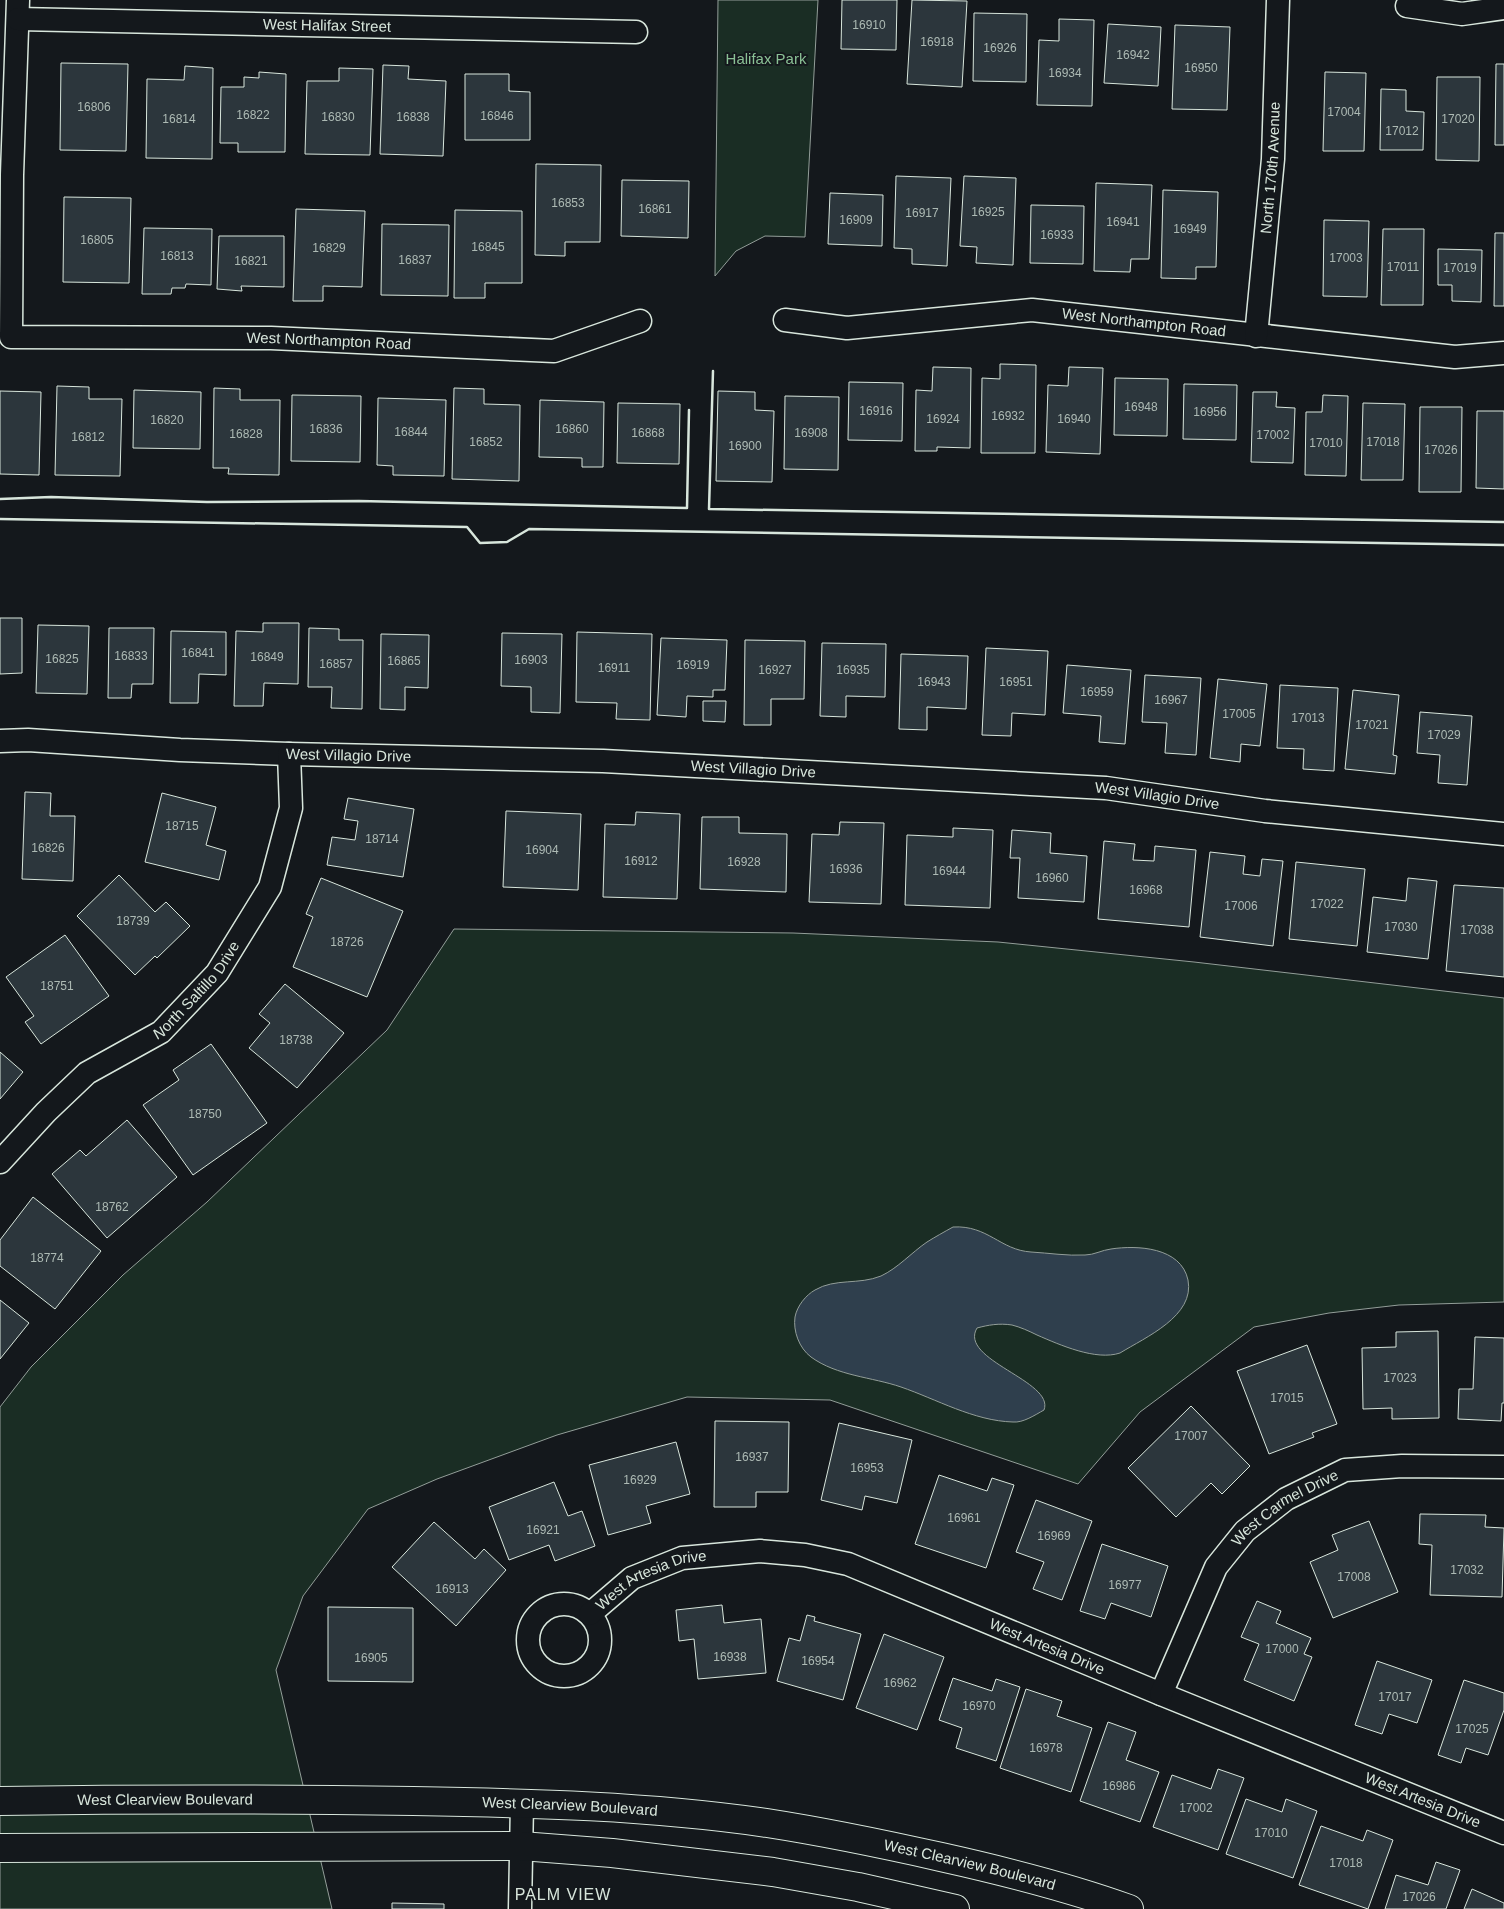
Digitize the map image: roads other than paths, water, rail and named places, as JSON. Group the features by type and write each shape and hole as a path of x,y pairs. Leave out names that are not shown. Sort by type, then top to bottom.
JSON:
{"street":[{"name":"North 170th Avenue","path":"1256,336 1273,159 1278,0"},
{"path":"1407,6 1462,14 1504,8"},
{"path":"6,175 18,9"},
{"name":"West Halifax Street","path":"18,9 636,32"},
{"name":"West Northampton Road","path":"6,175 11,337 271,338 554,351 640,321"},
{"name":"West Northampton Road","path":"785,320 847,328 1032,310 1455,357 1504,353"},
{"name":"West Villagio Drive","path":"0,741 28,740 180,750 289,754 603,761 1106,788 1265,811 1504,834"},
{"name":"North Saltillo Drive","path":"0,1162 46,1112 87,1073 161,1032 217,973 270,887 291,808 289,754"},
{"name":"West Carmel Drive","path":"1161,1694 1216,1567 1245,1531 1286,1499 1345,1470 1402,1466 1504,1467"},
{"name":"West Artesia Drive","path":"590,1614 632,1578 682,1558 760,1551 805,1555 848,1564 1161,1694 1504,1833"},
{"name":"West Clearview Boulevard","path":"0,1801 216,1798 522,1803 704,1816 833,1834 1006,1872 1129,1909"},
{"path":"520,1909 522,1803"},
{"path":"0,1848 521,1846 612,1853 773,1872 858,1887 955,1909"}],"water":[{"path":"953,1227 965,1227 976,1230 1011,1247 1031,1252 1088,1255 1121,1248 1145,1248 1157,1251 1177,1261 1184,1269 1188,1280 1188,1293 1184,1304 1166,1324 1120,1353 1110,1355 1078,1351 1012,1325 1003,1324 977,1328 975,1340 981,1350 1036,1389 1044,1399 1044,1410 1017,1422 998,1421 970,1414 901,1387 843,1372 821,1363 803,1349 796,1333 795,1317 802,1301 808,1295 823,1286 873,1279 881,1276 893,1269 927,1242"}],"district":[{"name":"PALM VIEW","path":"563,1894"}],"park label":[{"name":"Halifax Park","path":"766,59"}]}
